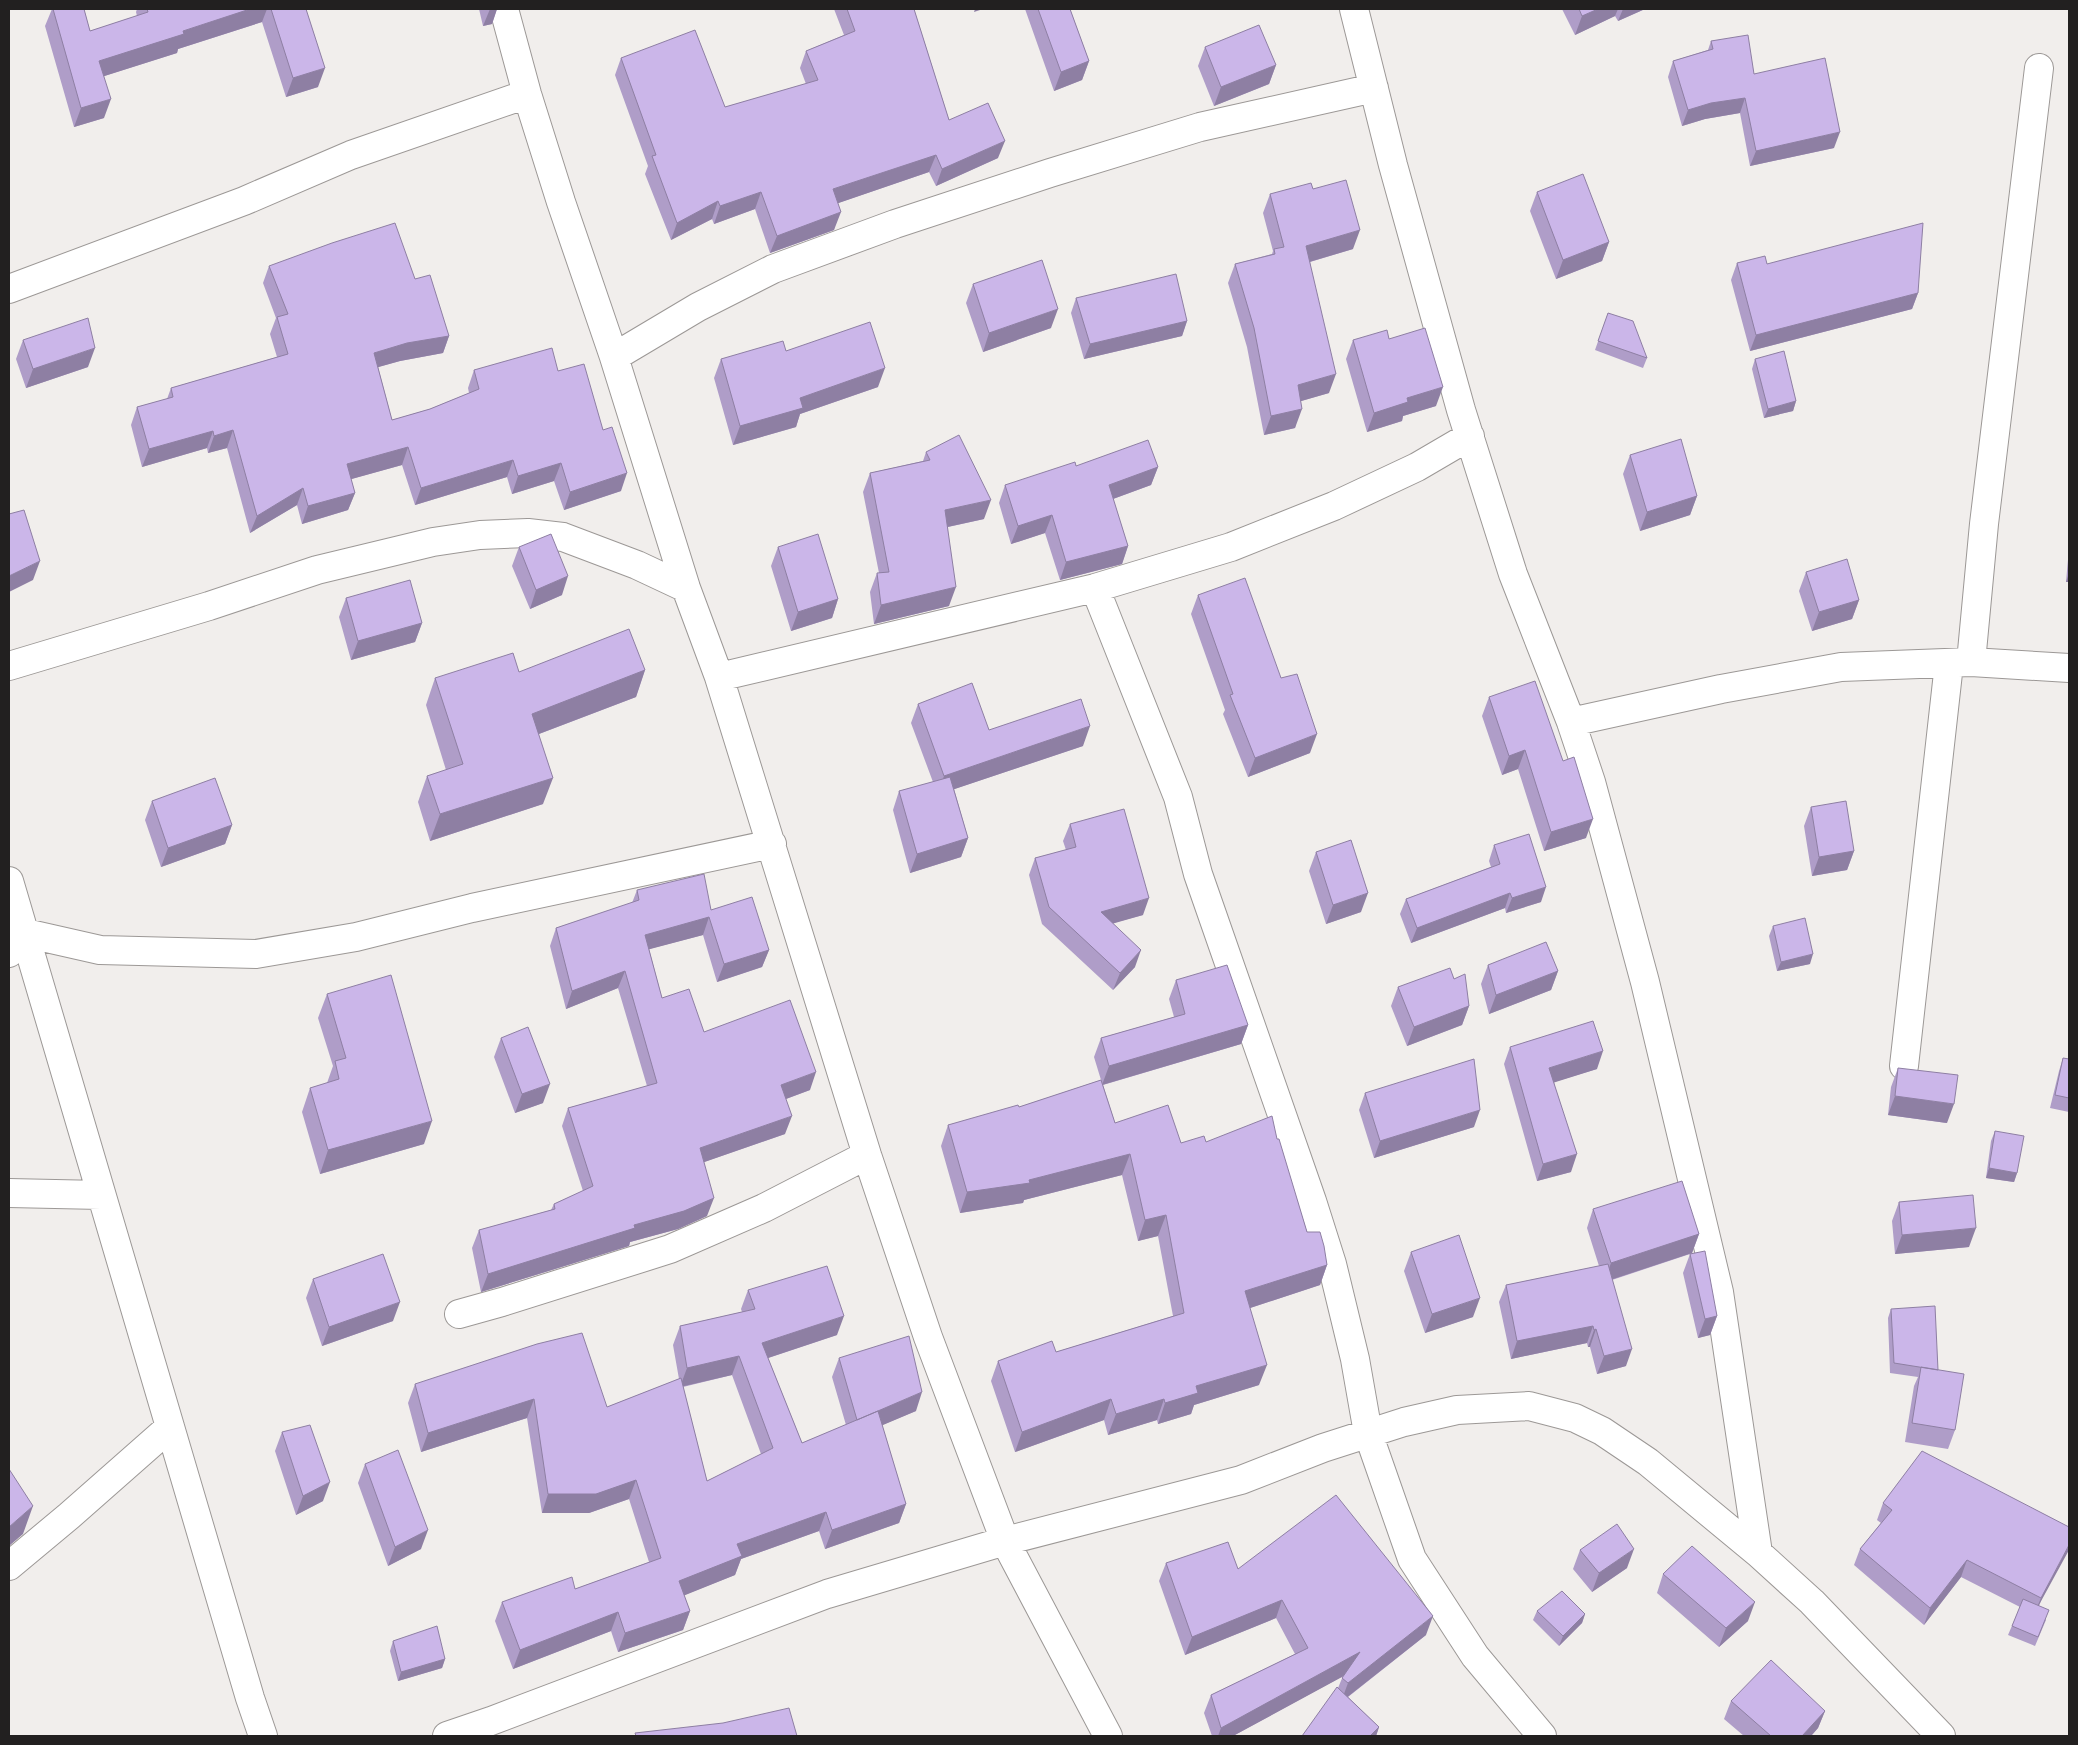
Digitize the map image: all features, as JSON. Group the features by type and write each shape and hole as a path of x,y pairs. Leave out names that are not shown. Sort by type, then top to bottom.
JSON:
{"street":[{"path":"504,9 527,94 560,202 614,357 686,588 719,677 867,1155 928,1337 1005,1541 1108,1736"},
{"path":"1354,9 1392,165 1470,436 1513,574 1571,722 1591,782 1645,982 1719,1292 1758,1553"},
{"path":"1904,1066 1960,663 1989,485 2039,68"},
{"path":"614,357 698,307 774,269 895,224 1050,173 1200,127 1374,88"},
{"path":"9,289 244,201 351,155 527,94"},
{"path":"719,677 1095,588 1231,547 1326,510 1417,468 1470,436"},
{"path":"9,666 209,606 317,570 433,542 480,535 528,533 563,537 637,565 686,588"},
{"path":"1095,588 1178,797 1198,874 1312,1201 1332,1264 1355,1359 1368,1433 1412,1559 1475,1656 1542,1736"},
{"path":"1571,722 1721,689 1842,667 1960,663 2069,668"},
{"path":"17,943 100,950 256,954 356,937 472,908 772,844"},
{"path":"9,881 17,943 102,1195 250,1698 263,1736"},
{"path":"459,1314 670,1249 764,1208 867,1155"},
{"path":"9,1193 102,1195"},
{"path":"447,1736 492,1721 826,1594 1005,1541 1240,1480 1323,1448 1404,1422 1457,1410 1500,1406 1529,1406 1575,1418 1602,1431 1648,1462 1758,1553 1812,1602 1941,1736"},
{"path":"9,1566 69,1516 170,1426"}],"building":[{"path":"53,9 84,9 90,31 148,12 147,9 250,9 183,31 184,34 99,61 111,99 81,108"},
{"path":"271,9 306,9 325,68 293,78"},
{"path":"847,9 914,9 949,120 988,103 1005,141 942,169 936,155 833,189 841,212 777,236 761,192 720,206 718,201 677,223 652,156 656,155 621,58 695,30 725,107 818,80 806,51 855,31"},
{"path":"1038,9 1070,9 1089,61 1061,72"},
{"path":"1579,9 1598,9 1582,16"},
{"path":"1259,25 1276,65 1221,87 1205,47"},
{"path":"1748,35 1754,74 1825,58 1840,132 1756,151 1745,98 1711,103 1688,110 1673,61 1713,49 1711,41"},
{"path":"1583,174 1609,242 1563,260 1537,192"},
{"path":"1346,180 1360,230 1306,246 1336,374 1298,385 1302,409 1271,416 1254,328 1235,264 1275,254 1274,249 1284,247 1270,194 1311,183 1313,189"},
{"path":"395,223 415,279 430,275 449,336 407,343 374,353 392,420 430,409 479,389 474,370 552,348 558,371 584,364 603,430 612,427 627,473 570,492 561,463 518,476 513,460 421,488 408,447 347,464 355,493 308,506 303,488 257,516 233,430 214,436 213,431 149,449 137,407 173,397 171,388 288,354 277,317 288,314 269,266"},
{"path":"1923,223 1918,293 1756,335 1737,263 1765,256 1767,264"},
{"path":"1042,260 1058,309 989,333 973,284"},
{"path":"1176,274 1187,321 1090,344 1076,298"},
{"path":"1608,313 1633,321 1647,358 1598,341"},
{"path":"88,318 95,348 33,369 23,340"},
{"path":"870,322 885,368 800,398 803,408 740,426 721,359 783,341 786,351"},
{"path":"1425,328 1443,387 1407,398 1408,402 1374,413 1353,340 1387,330 1389,339"},
{"path":"1784,351 1796,401 1768,409 1755,359"},
{"path":"959,435 991,500 945,510 956,587 881,605 877,573 889,572 870,473 930,460 926,452"},
{"path":"1681,439 1697,496 1647,512 1630,455"},
{"path":"1148,440 1158,467 1109,485 1128,546 1066,562 1052,515 1018,526 1005,485 1075,462 1076,466"},
{"path":"24,510 40,561 9,576 9,514"},
{"path":"551,534 568,576 536,590 519,547"},
{"path":"818,534 838,599 798,612 778,547"},
{"path":"1847,559 1859,600 1819,612 1806,572"},
{"path":"1245,578 1281,678 1297,674 1317,734 1255,758 1230,695 1233,694 1198,595"},
{"path":"410,580 422,623 358,641 346,598"},
{"path":"629,629 645,670 532,714 553,778 440,814 427,776 463,764 435,678 513,653 519,672"},
{"path":"1535,681 1563,761 1574,757 1593,819 1551,832 1525,750 1509,756 1489,697"},
{"path":"972,683 989,730 1081,699 1090,726 944,776 918,704"},
{"path":"950,777 968,838 917,854 899,791"},
{"path":"215,778 232,825 168,848 152,801"},
{"path":"1846,801 1854,851 1819,857 1811,807"},
{"path":"1124,809 1149,898 1101,912 1141,950 1120,973 1049,907 1035,858 1076,847 1070,824"},
{"path":"1529,834 1546,887 1512,898 1510,893 1417,928 1406,899 1500,864 1494,845"},
{"path":"1351,840 1368,893 1333,905 1316,852"},
{"path":"704,874 711,910 752,897 769,950 724,964 709,917 645,935 662,998 689,989 704,1032 790,1000 816,1072 781,1085 792,1116 700,1148 714,1198 684,1211 634,1225 635,1228 488,1274 479,1230 555,1209 554,1204 593,1186 568,1108 657,1083 625,971 572,991 556,928 639,900 637,890"},
{"path":"1805,918 1813,954 1781,962 1773,926"},
{"path":"1546,942 1558,971 1496,995 1488,965"},
{"path":"1227,965 1248,1025 1109,1066 1101,1038 1185,1014 1176,980"},
{"path":"1450,968 1454,979 1465,974 1469,1006 1414,1027 1398,987"},
{"path":"391,975 432,1121 328,1150 310,1088 339,1079 335,1061 346,1058 327,994"},
{"path":"1593,1021 1603,1051 1549,1068 1577,1154 1543,1164 1510,1047"},
{"path":"528,1027 550,1084 522,1094 501,1038"},
{"path":"2063,1058 2069,1059 2069,1098 2055,1095"},
{"path":"1474,1059 1480,1110 1380,1141 1365,1093"},
{"path":"1898,1068 1958,1075 1954,1104 1895,1096"},
{"path":"1101,1080 1115,1123 1168,1105 1181,1143 1204,1136 1206,1142 1272,1116 1277,1139 1279,1139 1307,1232 1320,1232 1327,1265 1245,1291 1267,1365 1196,1386 1198,1393 1165,1403 1164,1399 1116,1414 1111,1399 1022,1432 998,1361 1052,1341 1056,1352 1184,1313 1166,1215 1145,1220 1130,1154 1029,1180 1030,1183 967,1192 948,1125 1018,1105 1019,1107"},
{"path":"1995,1131 2024,1136 2017,1173 1989,1168"},
{"path":"1682,1181 1699,1234 1611,1263 1593,1209"},
{"path":"1973,1195 1976,1228 1902,1235 1899,1202"},
{"path":"1459,1235 1480,1298 1432,1314 1411,1252"},
{"path":"1705,1251 1717,1316 1705,1319 1690,1254"},
{"path":"383,1254 400,1302 329,1327 313,1279"},
{"path":"1608,1264 1632,1349 1604,1356 1596,1329 1594,1330 1593,1326 1517,1341 1506,1285"},
{"path":"827,1266 844,1316 762,1343 802,1443 878,1411 906,1504 832,1530 826,1512 737,1544 742,1556 679,1581 690,1611 625,1633 618,1612 520,1650 502,1602 572,1577 575,1589 661,1558 636,1480 596,1494 548,1494 534,1399 428,1433 415,1384 537,1344 582,1333 607,1407 681,1378 707,1481 773,1448 739,1356 687,1368 680,1326 755,1309 748,1290"},
{"path":"1935,1306 1938,1370 1894,1363 1891,1309"},
{"path":"909,1336 922,1392 857,1420 839,1358"},
{"path":"1921,1367 1964,1374 1955,1430 1912,1423"},
{"path":"310,1425 330,1482 303,1496 282,1432"},
{"path":"398,1450 428,1530 395,1547 365,1464"},
{"path":"1922,1451 2069,1527 2069,1545 2041,1598 1967,1560 1930,1608 1860,1549 1892,1510 1883,1503"},
{"path":"9,1469 33,1506 9,1527"},
{"path":"1336,1495 1433,1616 1348,1683 1342,1678 1360,1652 1221,1728 1211,1695 1308,1648 1282,1600 1192,1637 1166,1563 1228,1542 1238,1569"},
{"path":"1617,1524 1634,1549 1599,1573 1580,1550"},
{"path":"1692,1546 1755,1602 1726,1628 1663,1574"},
{"path":"1562,1591 1585,1614 1563,1636 1537,1611"},
{"path":"2023,1599 2049,1610 2038,1637 2012,1626"},
{"path":"437,1626 445,1659 401,1672 393,1641"},
{"path":"1771,1660 1825,1711 1802,1736 1771,1736 1731,1701"},
{"path":"1337,1687 1379,1727 1370,1736 1302,1736"},
{"path":"789,1708 797,1736 636,1736 635,1733 723,1723"}]}
